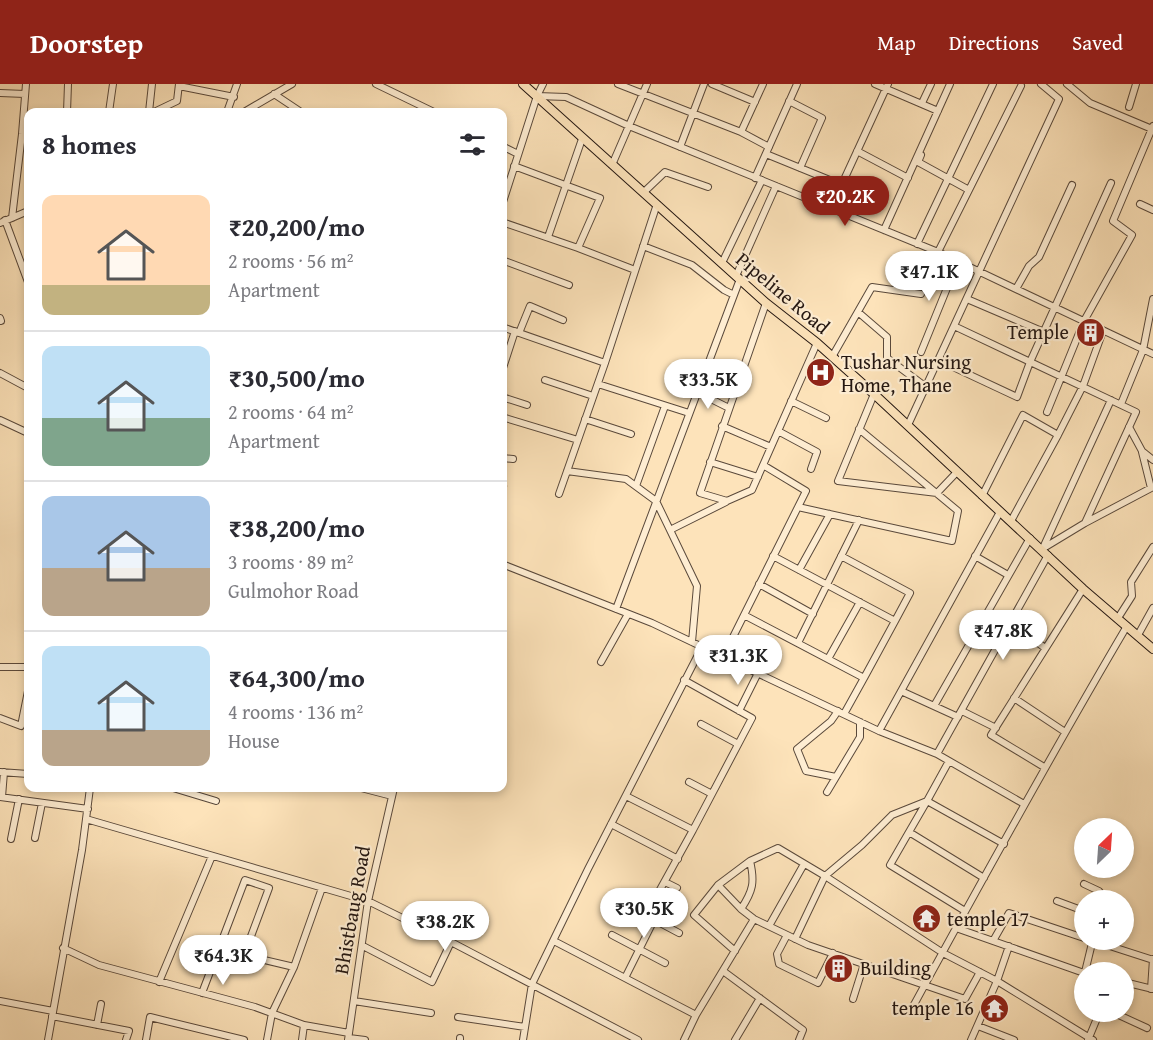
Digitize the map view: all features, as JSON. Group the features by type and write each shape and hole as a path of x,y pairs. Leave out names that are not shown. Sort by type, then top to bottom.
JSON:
{"main road":[{"name":"Pipeline Road","path":"523,84 766,303 817,343 874,394 1083,589 1153,649"}],"street":[{"path":"25,108 26,84"},
{"path":"67,108 68,84"},
{"path":"110,108 113,84"},
{"path":"149,108 152,84"},
{"path":"229,108 237,84"},
{"path":"251,108 292,84"},
{"path":"376,84 426,108"},
{"path":"507,178 514,166 543,84"},
{"path":"618,84 741,132 769,147"},
{"path":"612,165 647,84"},
{"path":"680,147 704,84"},
{"path":"712,84 755,102"},
{"path":"741,132 763,84"},
{"path":"722,263 797,84"},
{"path":"875,84 887,87 938,111"},
{"path":"922,104 931,84"},
{"path":"884,230 950,84"},
{"path":"917,244 993,84"},
{"path":"938,252 1020,84"},
{"path":"908,425 1059,99 1041,84"},
{"path":"1047,412 1084,321 1132,234 1113,221 1153,128 1090,104 1067,84"},
{"path":"1130,107 1136,84"},
{"path":"162,108 177,101 179,85 234,97"},
{"path":"831,208 887,87"},
{"path":"0,93 25,94"},
{"path":"274,94 295,108"},
{"path":"537,96 566,97 629,126 938,252 1153,354"},
{"path":"789,101 822,118 800,168"},
{"path":"934,119 935,123 918,162 969,190"},
{"path":"24,139 6,220 24,268"},
{"path":"548,237 582,139"},
{"path":"507,148 518,154"},
{"path":"857,152 908,178"},
{"path":"766,154 842,184"},
{"path":"514,166 600,198 578,248"},
{"path":"644,192 665,172 708,187"},
{"path":"938,360 1017,397 1030,362 1112,183"},
{"path":"1016,289 1029,266 1039,257 1072,185"},
{"path":"616,609 734,295 738,278 776,186"},
{"path":"559,494 657,204"},
{"path":"1140,204 1153,210"},
{"path":"6,220 24,213"},
{"path":"507,224 636,270"},
{"path":"644,246 692,265 734,295"},
{"path":"921,352 958,261"},
{"path":"507,262 569,285"},
{"path":"832,357 872,287 921,294"},
{"path":"967,299 1044,332"},
{"path":"1121,404 1143,350 1153,299"},
{"path":"727,501 699,493 766,303"},
{"path":"507,357 530,306 563,320"},
{"path":"858,312 887,337 886,358 926,387"},
{"path":"954,326 1136,412 1085,523"},
{"path":"507,329 605,363"},
{"path":"1011,521 1083,386 1103,331"},
{"path":"670,530 752,490 817,343"},
{"path":"0,373 24,386"},
{"path":"545,380 594,396"},
{"path":"597,384 689,413"},
{"path":"697,392 729,408"},
{"path":"874,394 838,481 937,493"},
{"path":"507,399 527,405"},
{"path":"937,754 1045,552 1111,400"},
{"path":"791,401 826,418"},
{"path":"636,486 665,406"},
{"path":"982,496 1023,415 1058,435"},
{"path":"507,419 578,440"},
{"path":"0,420 24,431"},
{"path":"585,420 631,434"},
{"path":"722,426 771,447"},
{"path":"1045,552 1085,523 1152,488 1142,451 1129,427"},
{"path":"798,507 952,541 958,511 859,429"},
{"path":"778,431 817,452 811,469"},
{"path":"1142,451 1153,460"},
{"path":"507,458 513,459"},
{"path":"710,462 758,477"},
{"path":"723,657 806,490 763,465"},
{"path":"567,471 626,479 657,501 697,586 692,642"},
{"path":"937,493 957,472"},
{"path":"879,731 1000,512"},
{"path":"799,570 830,514"},
{"path":"798,644 859,520"},
{"path":"934,706 1030,538"},
{"path":"1118,618 1132,596 1131,582 1153,547"},
{"path":"773,556 895,621"},
{"path":"836,777 806,771 797,749 841,713 864,678 909,593 841,556"},
{"path":"975,556 1008,575"},
{"path":"507,566 702,646 879,731 937,754 1024,804"},
{"path":"759,584 813,614"},
{"path":"1044,767 991,735 1083,589"},
{"path":"828,659 860,602"},
{"path":"1137,635 1153,608"},
{"path":"601,662 628,614"},
{"path":"744,615 864,678"},
{"path":"910,1012 1004,844 1044,767 1127,626"},
{"path":"1022,631 1045,648"},
{"path":"523,1040 532,984 702,646"},
{"path":"0,667 24,667"},
{"path":"739,711 758,673"},
{"path":"646,915 752,718 684,680"},
{"path":"901,691 934,706 996,728"},
{"path":"1014,698 1065,732"},
{"path":"0,718 21,726 24,711"},
{"path":"827,792 860,737 860,722"},
{"path":"700,724 738,744"},
{"path":"949,761 890,865 965,911"},
{"path":"24,774 2,772 1,797 88,809"},
{"path":"689,782 712,794"},
{"path":"48,1040 90,792"},
{"path":"186,792 216,801"},
{"path":"376,792 392,796"},
{"name":"Bhistbaug Road","path":"349,1037 368,901 378,849 393,792"},
{"path":"626,795 693,830"},
{"path":"11,839 19,800"},
{"path":"927,801 1004,844"},
{"path":"795,939 825,876 862,845 892,815 927,801"},
{"path":"35,838 42,803"},
{"path":"86,819 368,901 638,1040"},
{"path":"611,824 678,859"},
{"path":"909,831 984,878"},
{"path":"735,951 694,915 718,885 750,861 778,848 943,953 997,981 1090,1039 1096,1022"},
{"path":"159,982 212,856"},
{"path":"741,909 752,890 753,874 750,861"},
{"path":"769,926 804,864"},
{"path":"202,993 245,880 269,888 244,955"},
{"path":"664,882 676,888"},
{"path":"1084,884 1097,890"},
{"path":"718,885 754,919 786,935 965,999 980,972"},
{"path":"267,1040 272,1013 294,967 322,888"},
{"path":"1057,901 1074,907"},
{"path":"632,908 679,933"},
{"path":"993,941 1009,913 1074,934"},
{"path":"684,1040 696,1015 754,919"},
{"path":"625,978 654,920"},
{"path":"956,928 1074,968"},
{"path":"612,935 665,963"},
{"path":"786,935 777,954 779,964 818,983 833,953"},
{"path":"554,941 696,1015"},
{"path":"363,946 432,982 451,942"},
{"path":"971,1040 997,981 1009,946"},
{"path":"63,948 99,965 272,1013 304,1025 365,1040"},
{"path":"218,950 294,967"},
{"path":"1123,950 1153,960 1152,989 1134,984"},
{"path":"853,999 864,964"},
{"path":"723,971 803,1030 799,1040"},
{"path":"735,1040 760,998"},
{"path":"0,1001 129,1031 126,1040"},
{"path":"354,1001 431,1012"},
{"path":"97,1025 101,1004"},
{"path":"146,1040 150,1017 244,1040"},
{"path":"458,1017 525,1027"},
{"path":"1134,1022 1147,1028"},
{"path":"302,1040 304,1025"},
{"path":"978,1026 1014,1040"}],"place":[{"name":"Temple","path":"1090,332"},
{"name":"Tushar Nursing Home, Thane","path":"820,373"},
{"name":"temple 17","path":"926,919"},
{"name":"Building","path":"839,968"},
{"name":"temple 16","path":"995,1008"}]}
